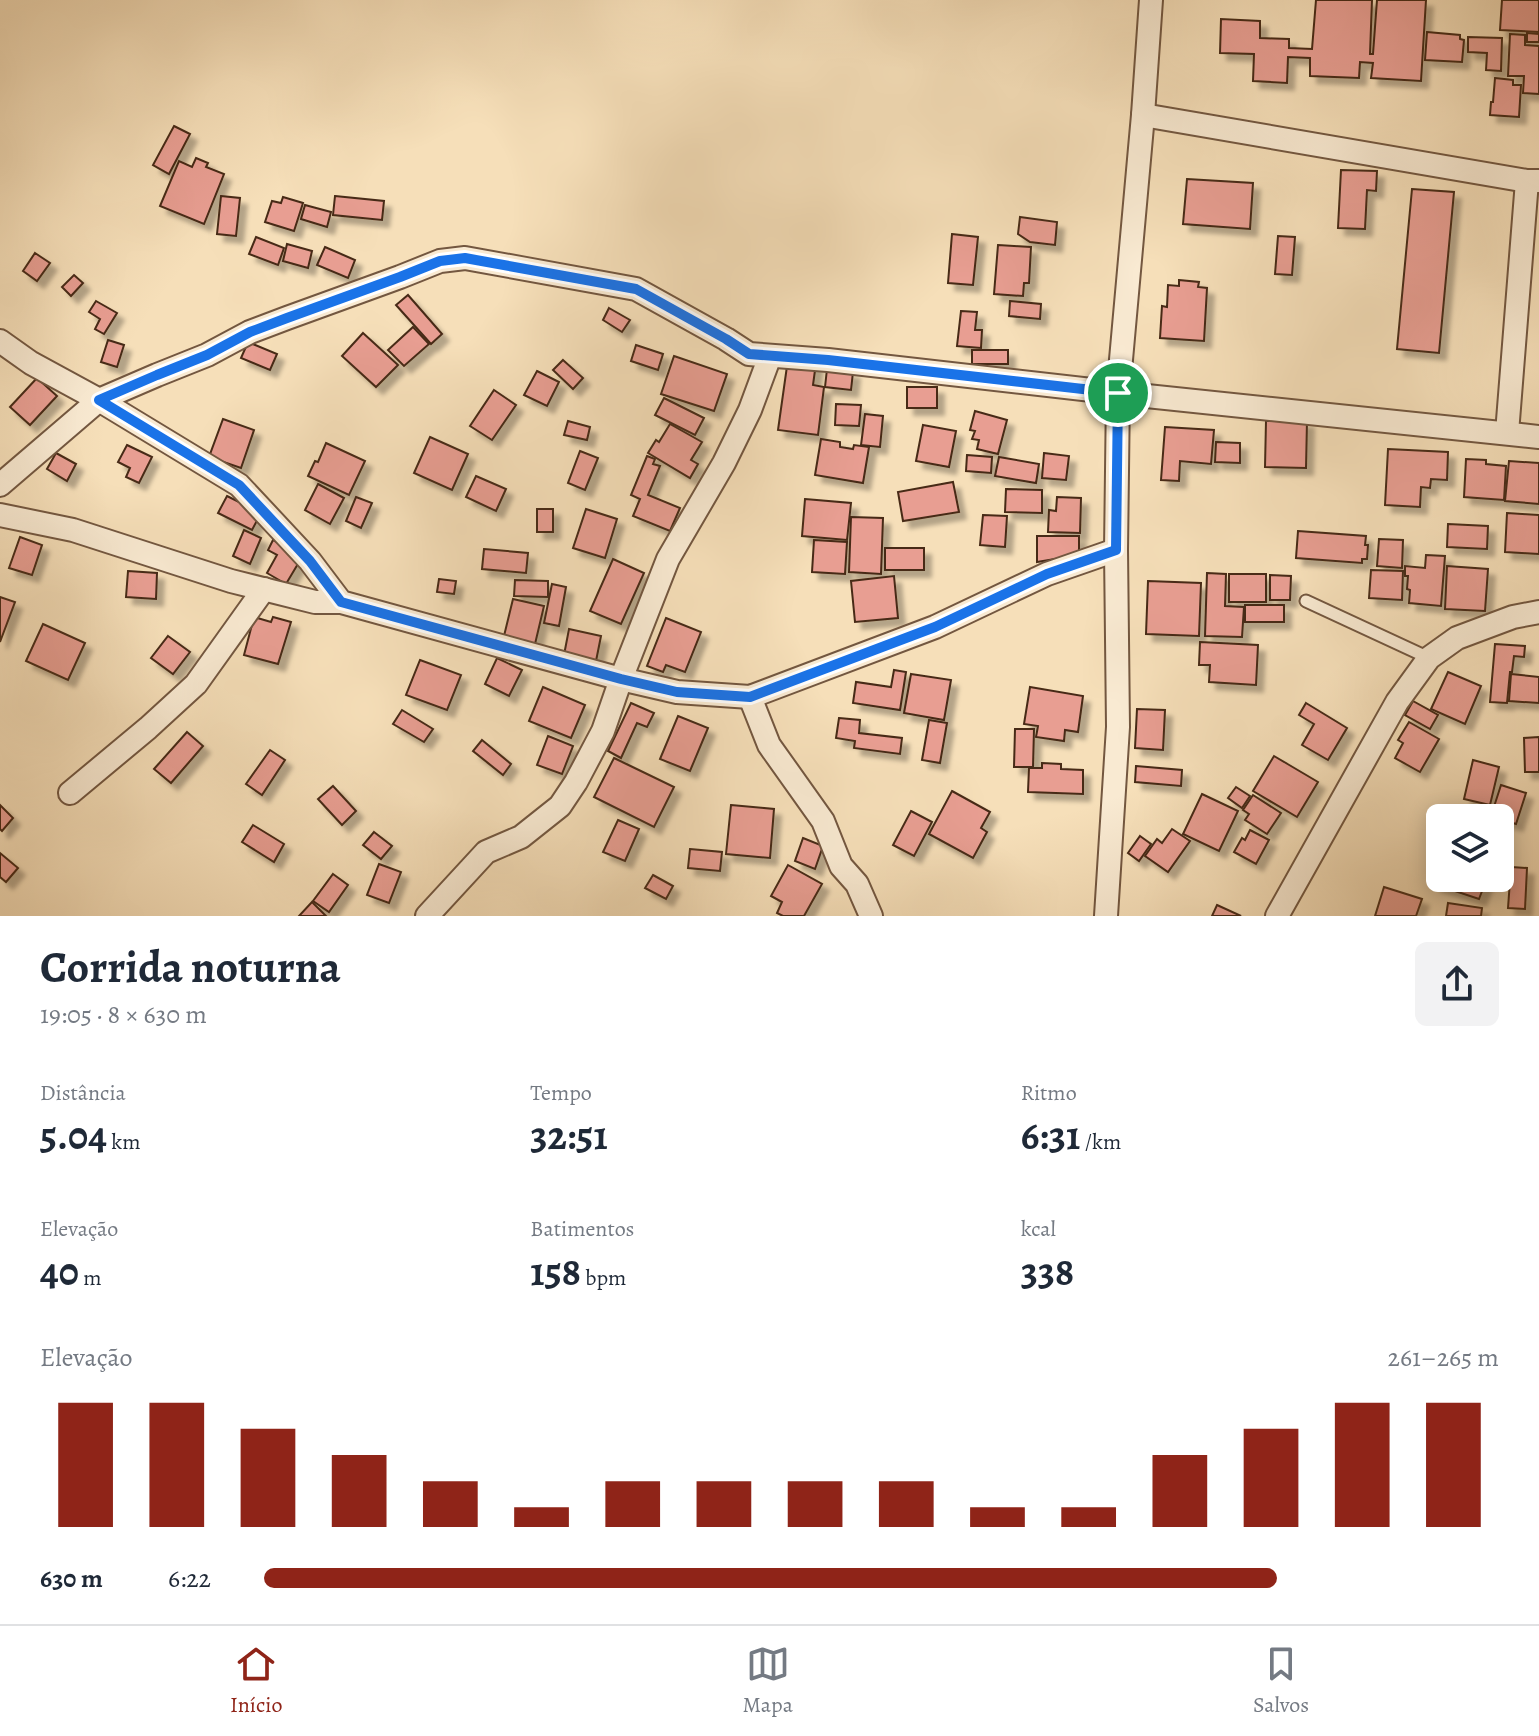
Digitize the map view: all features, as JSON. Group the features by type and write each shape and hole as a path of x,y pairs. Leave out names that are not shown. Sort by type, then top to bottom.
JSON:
{"street":[{"path":"1106,916 1118,727 1118,393 1151,0"},
{"path":"1143,115 1533,181 1507,433"},
{"path":"0,485 99,400 207,355 250,332 440,261 465,258 636,289 749,354 1539,437"},
{"path":"0,341 31,363 99,400 239,485 310,561 341,602"},
{"path":"427,916 486,852 521,837 560,806 603,731 668,559 724,463 750,410 770,356"},
{"path":"0,515 73,530 231,581 315,602 341,602 621,679 677,692 750,697 935,627 1047,574 1116,550"},
{"path":"70,793 196,684 264,589"},
{"path":"1277,916 1397,702 1429,658 1457,638 1513,617 1539,612"},
{"path":"750,697 769,745 823,821 841,866 857,884 871,916"}],"lane":[{"path":"1306,601 1429,658"}],"building":[{"path":"1316,0 1372,0 1370,54 1373,54 1377,0 1426,0 1421,81 1371,78 1373,63 1360,62 1359,78 1310,76 1310,58 1288,57 1287,83 1253,81 1254,54 1220,53 1221,19 1260,21 1260,38 1289,39 1289,48 1312,49"},
{"path":"1502,0 1539,0 1539,32 1500,30"},
{"path":"1427,32 1460,35 1460,39 1464,40 1462,62 1425,60"},
{"path":"1527,33 1539,34 1539,42 1527,42"},
{"path":"1510,34 1525,35 1525,45 1539,46 1539,94 1523,93 1524,76 1508,76"},
{"path":"1468,37 1502,38 1501,71 1486,70 1487,53 1468,52"},
{"path":"1495,78 1513,80 1513,85 1521,85 1519,117 1490,115"},
{"path":"174,126 190,134 169,174 153,165"},
{"path":"196,158 208,163 206,167 224,174 204,224 160,206 179,161 192,167"},
{"path":"1341,170 1377,171 1376,191 1367,190 1365,229 1338,228"},
{"path":"1187,179 1253,183 1250,229 1183,224"},
{"path":"1412,189 1454,192 1439,353 1397,349"},
{"path":"221,196 240,198 236,236 217,234"},
{"path":"335,196 384,201 382,220 333,215"},
{"path":"283,197 303,203 294,231 265,222 272,201 281,203"},
{"path":"305,205 331,212 327,227 301,219"},
{"path":"1020,217 1057,222 1055,245 1030,242 1018,234"},
{"path":"952,234 978,237 973,285 948,283"},
{"path":"1278,236 1295,237 1292,275 1275,274"},
{"path":"256,237 284,248 278,265 249,254"},
{"path":"287,244 312,251 308,268 283,261"},
{"path":"998,245 1031,247 1029,283 1024,283 1023,296 994,294"},
{"path":"325,247 355,260 348,278 317,265"},
{"path":"35,253 50,263 37,281 23,271"},
{"path":"74,275 83,283 71,296 62,287"},
{"path":"1179,280 1199,282 1198,287 1207,288 1204,341 1160,338 1162,306 1167,307 1168,285 1179,286"},
{"path":"408,295 442,334 431,344 396,305"},
{"path":"96,301 117,313 104,334 95,329 100,319 89,312"},
{"path":"1010,301 1041,304 1040,319 1009,316"},
{"path":"609,308 630,320 622,332 603,320"},
{"path":"961,311 977,312 975,330 982,330 981,348 957,346"},
{"path":"413,327 429,344 404,366 388,350"},
{"path":"363,333 398,365 376,387 342,356"},
{"path":"108,340 124,345 117,367 101,362"},
{"path":"248,342 277,354 270,370 241,358"},
{"path":"636,345 663,354 658,370 631,361"},
{"path":"972,350 1008,350 1008,364 972,364"},
{"path":"674,356 727,374 714,411 661,394"},
{"path":"788,359 816,363 813,385 824,387 818,435 778,430"},
{"path":"563,360 583,378 573,389 553,370"},
{"path":"827,369 853,372 851,390 825,387"},
{"path":"537,371 559,382 547,406 524,395"},
{"path":"37,378 57,396 30,425 10,407"},
{"path":"907,387 937,387 937,408 907,408"},
{"path":"494,390 516,405 492,440 470,426"},
{"path":"664,398 704,418 695,435 655,415"},
{"path":"836,404 861,405 859,426 835,425"},
{"path":"975,411 1007,420 998,454 977,449 979,440 972,439 975,431 970,430"},
{"path":"865,414 883,416 880,447 861,445"},
{"path":"223,419 254,430 241,468 209,457"},
{"path":"568,421 590,427 587,440 564,435"},
{"path":"1266,421 1307,421 1306,468 1265,467"},
{"path":"670,424 702,442 691,460 698,464 690,478 648,453"},
{"path":"923,425 956,431 949,467 916,461"},
{"path":"1165,427 1214,430 1211,464 1180,461 1179,481 1161,480"},
{"path":"430,437 468,454 452,490 414,473"},
{"path":"821,439 840,442 840,447 869,447 863,483 815,475"},
{"path":"1216,442 1240,443 1240,463 1215,462"},
{"path":"326,443 365,461 349,495 308,476"},
{"path":"127,445 152,457 139,483 126,477 130,468 118,462"},
{"path":"1388,449 1448,452 1447,480 1431,479 1430,488 1421,487 1420,507 1385,505"},
{"path":"580,451 598,458 585,490 568,483"},
{"path":"56,453 76,464 67,481 47,469"},
{"path":"1044,453 1069,456 1066,480 1042,478"},
{"path":"967,455 992,457 991,473 966,471"},
{"path":"647,456 655,459 653,464 660,466 648,495 680,508 670,531 633,516 640,499 631,495"},
{"path":"999,457 1039,464 1036,483 995,476"},
{"path":"1466,459 1486,460 1486,464 1506,466 1504,500 1464,497"},
{"path":"1509,461 1539,463 1539,504 1505,501"},
{"path":"476,476 506,489 496,511 466,497"},
{"path":"953,482 959,512 903,521 898,492"},
{"path":"318,484 344,498 330,524 305,510"},
{"path":"1006,489 1042,490 1042,513 1005,512"},
{"path":"227,496 261,513 252,530 218,513"},
{"path":"356,497 372,503 361,528 346,521"},
{"path":"1057,497 1081,498 1080,533 1048,532 1049,510 1056,511"},
{"path":"805,499 851,503 847,540 802,536"},
{"path":"537,509 553,509 553,532 537,532"},
{"path":"586,509 617,519 605,558 573,548"},
{"path":"1507,513 1539,515 1539,554 1505,552"},
{"path":"983,515 1007,516 1005,547 980,545"},
{"path":"851,517 883,518 881,574 849,572"},
{"path":"1448,524 1488,526 1487,549 1447,547"},
{"path":"244,530 261,538 250,564 233,556"},
{"path":"1298,531 1366,536 1367,559 1362,559 1362,563 1296,558"},
{"path":"1037,536 1079,536 1079,555 1037,562"},
{"path":"20,537 42,545 32,575 9,568"},
{"path":"1379,539 1403,540 1402,568 1377,566"},
{"path":"273,540 302,557 286,584 267,573 277,555 268,550"},
{"path":"814,540 847,542 845,574 812,572"},
{"path":"885,548 924,548 924,570 885,570"},
{"path":"484,549 528,553 526,573 482,569"},
{"path":"1426,555 1445,556 1441,606 1409,603 1405,566 1425,568"},
{"path":"613,559 644,573 621,624 590,611"},
{"path":"1447,566 1488,569 1485,611 1445,609"},
{"path":"1371,570 1403,571 1402,600 1369,598"},
{"path":"128,571 157,573 156,599 126,597"},
{"path":"1207,573 1226,574 1225,606 1244,607 1242,637 1205,636"},
{"path":"1229,574 1266,574 1266,602 1229,602"},
{"path":"1270,575 1291,576 1290,600 1270,600"},
{"path":"894,576 898,618 855,622 851,581"},
{"path":"439,579 456,581 454,594 437,592"},
{"path":"515,580 548,581 548,597 514,596"},
{"path":"1148,581 1201,583 1199,636 1146,634"},
{"path":"552,584 566,587 559,626 544,623"},
{"path":"0,597 15,602 0,642"},
{"path":"513,599 544,606 535,644 504,636"},
{"path":"1245,605 1284,605 1284,622 1245,622"},
{"path":"254,617 271,622 273,617 291,622 278,664 244,655"},
{"path":"666,618 701,632 685,672 666,665 663,672 647,666"},
{"path":"43,624 85,643 68,680 26,661"},
{"path":"569,629 601,636 596,661 564,655"},
{"path":"168,636 190,652 173,674 151,658"},
{"path":"1200,642 1258,645 1256,685 1209,682 1210,665 1199,665"},
{"path":"1495,644 1525,646 1524,657 1514,656 1507,703 1490,702"},
{"path":"497,658 522,670 509,696 485,684"},
{"path":"420,660 461,675 447,710 406,695"},
{"path":"894,670 906,672 900,710 853,703 856,682 891,687"},
{"path":"1448,672 1481,686 1465,724 1431,709"},
{"path":"911,674 951,680 944,720 904,713"},
{"path":"1511,674 1539,677 1539,703 1509,701"},
{"path":"543,687 585,705 571,738 529,721"},
{"path":"1030,687 1083,696 1078,732 1065,730 1064,741 1036,737 1038,726 1024,724"},
{"path":"1413,701 1438,715 1430,729 1405,715"},
{"path":"631,703 654,713 647,727 637,723 621,758 608,751"},
{"path":"1306,703 1347,728 1328,760 1302,745 1314,724 1299,715"},
{"path":"1137,709 1165,710 1163,750 1135,748"},
{"path":"402,710 433,729 424,742 393,724"},
{"path":"678,716 708,728 690,771 660,759"},
{"path":"839,718 860,720 859,733 902,738 900,754 854,748 855,741 836,738"},
{"path":"929,720 947,723 940,763 922,760"},
{"path":"1409,722 1439,739 1420,772 1395,758 1403,743 1398,740"},
{"path":"1015,729 1034,729 1033,767 1014,767"},
{"path":"187,732 203,746 171,783 154,769"},
{"path":"548,736 573,746 562,774 537,765"},
{"path":"1539,737 1539,772 1525,772 1524,738"},
{"path":"482,740 511,764 503,775 473,751"},
{"path":"270,750 285,760 262,795 246,784"},
{"path":"1274,756 1318,782 1297,817 1253,791"},
{"path":"614,758 674,787 654,827 594,797"},
{"path":"1473,760 1499,767 1490,804 1464,799"},
{"path":"1042,763 1061,764 1061,769 1083,770 1083,794 1028,792 1029,768 1042,768"},
{"path":"1136,766 1182,770 1181,786 1135,782"},
{"path":"1501,785 1526,793 1516,824 1514,804 1495,804"},
{"path":"333,786 356,811 342,825 318,799"},
{"path":"1236,787 1250,796 1242,808 1228,798"},
{"path":"952,791 990,812 981,828 987,832 973,858 929,834"},
{"path":"1202,794 1238,811 1219,851 1183,834"},
{"path":"1253,795 1281,813 1267,834 1245,820 1249,814 1243,810"},
{"path":"0,805 13,818 2,831 0,829"},
{"path":"731,805 774,809 770,858 726,854"},
{"path":"911,811 932,822 914,856 893,845"},
{"path":"618,820 639,829 625,861 603,852"},
{"path":"253,825 284,844 274,862 242,842"},
{"path":"1172,829 1190,841 1168,872 1145,856 1157,839 1162,843"},
{"path":"1250,830 1269,840 1256,864 1234,852"},
{"path":"374,832 392,846 381,859 363,845"},
{"path":"1140,836 1151,844 1139,861 1128,853"},
{"path":"803,838 823,846 815,869 795,861"},
{"path":"690,849 722,852 720,871 688,868"},
{"path":"0,853 18,868 6,882 0,877"},
{"path":"379,864 401,872 389,903 367,895"},
{"path":"788,865 822,884 804,916 777,913 782,902 771,896"},
{"path":"1514,867 1527,868 1525,909 1508,908 1509,892 1514,892"},
{"path":"333,874 348,885 329,912 313,901"},
{"path":"653,875 673,886 666,899 645,888"},
{"path":"1384,887 1422,899 1416,916 1375,916"},
{"path":"1458,892 1482,892 1479,899"},
{"path":"312,902 326,916 299,916"},
{"path":"1448,903 1482,908 1481,916 1446,916"},
{"path":"1217,905 1241,916 1212,916"}],"route":[{"path":"465,258 636,289 749,354 1118,393 1116,550 1047,574 935,627 750,697 677,692 621,679 341,602 310,561 239,485 99,400 207,355 250,332 440,261 465,258"}]}
